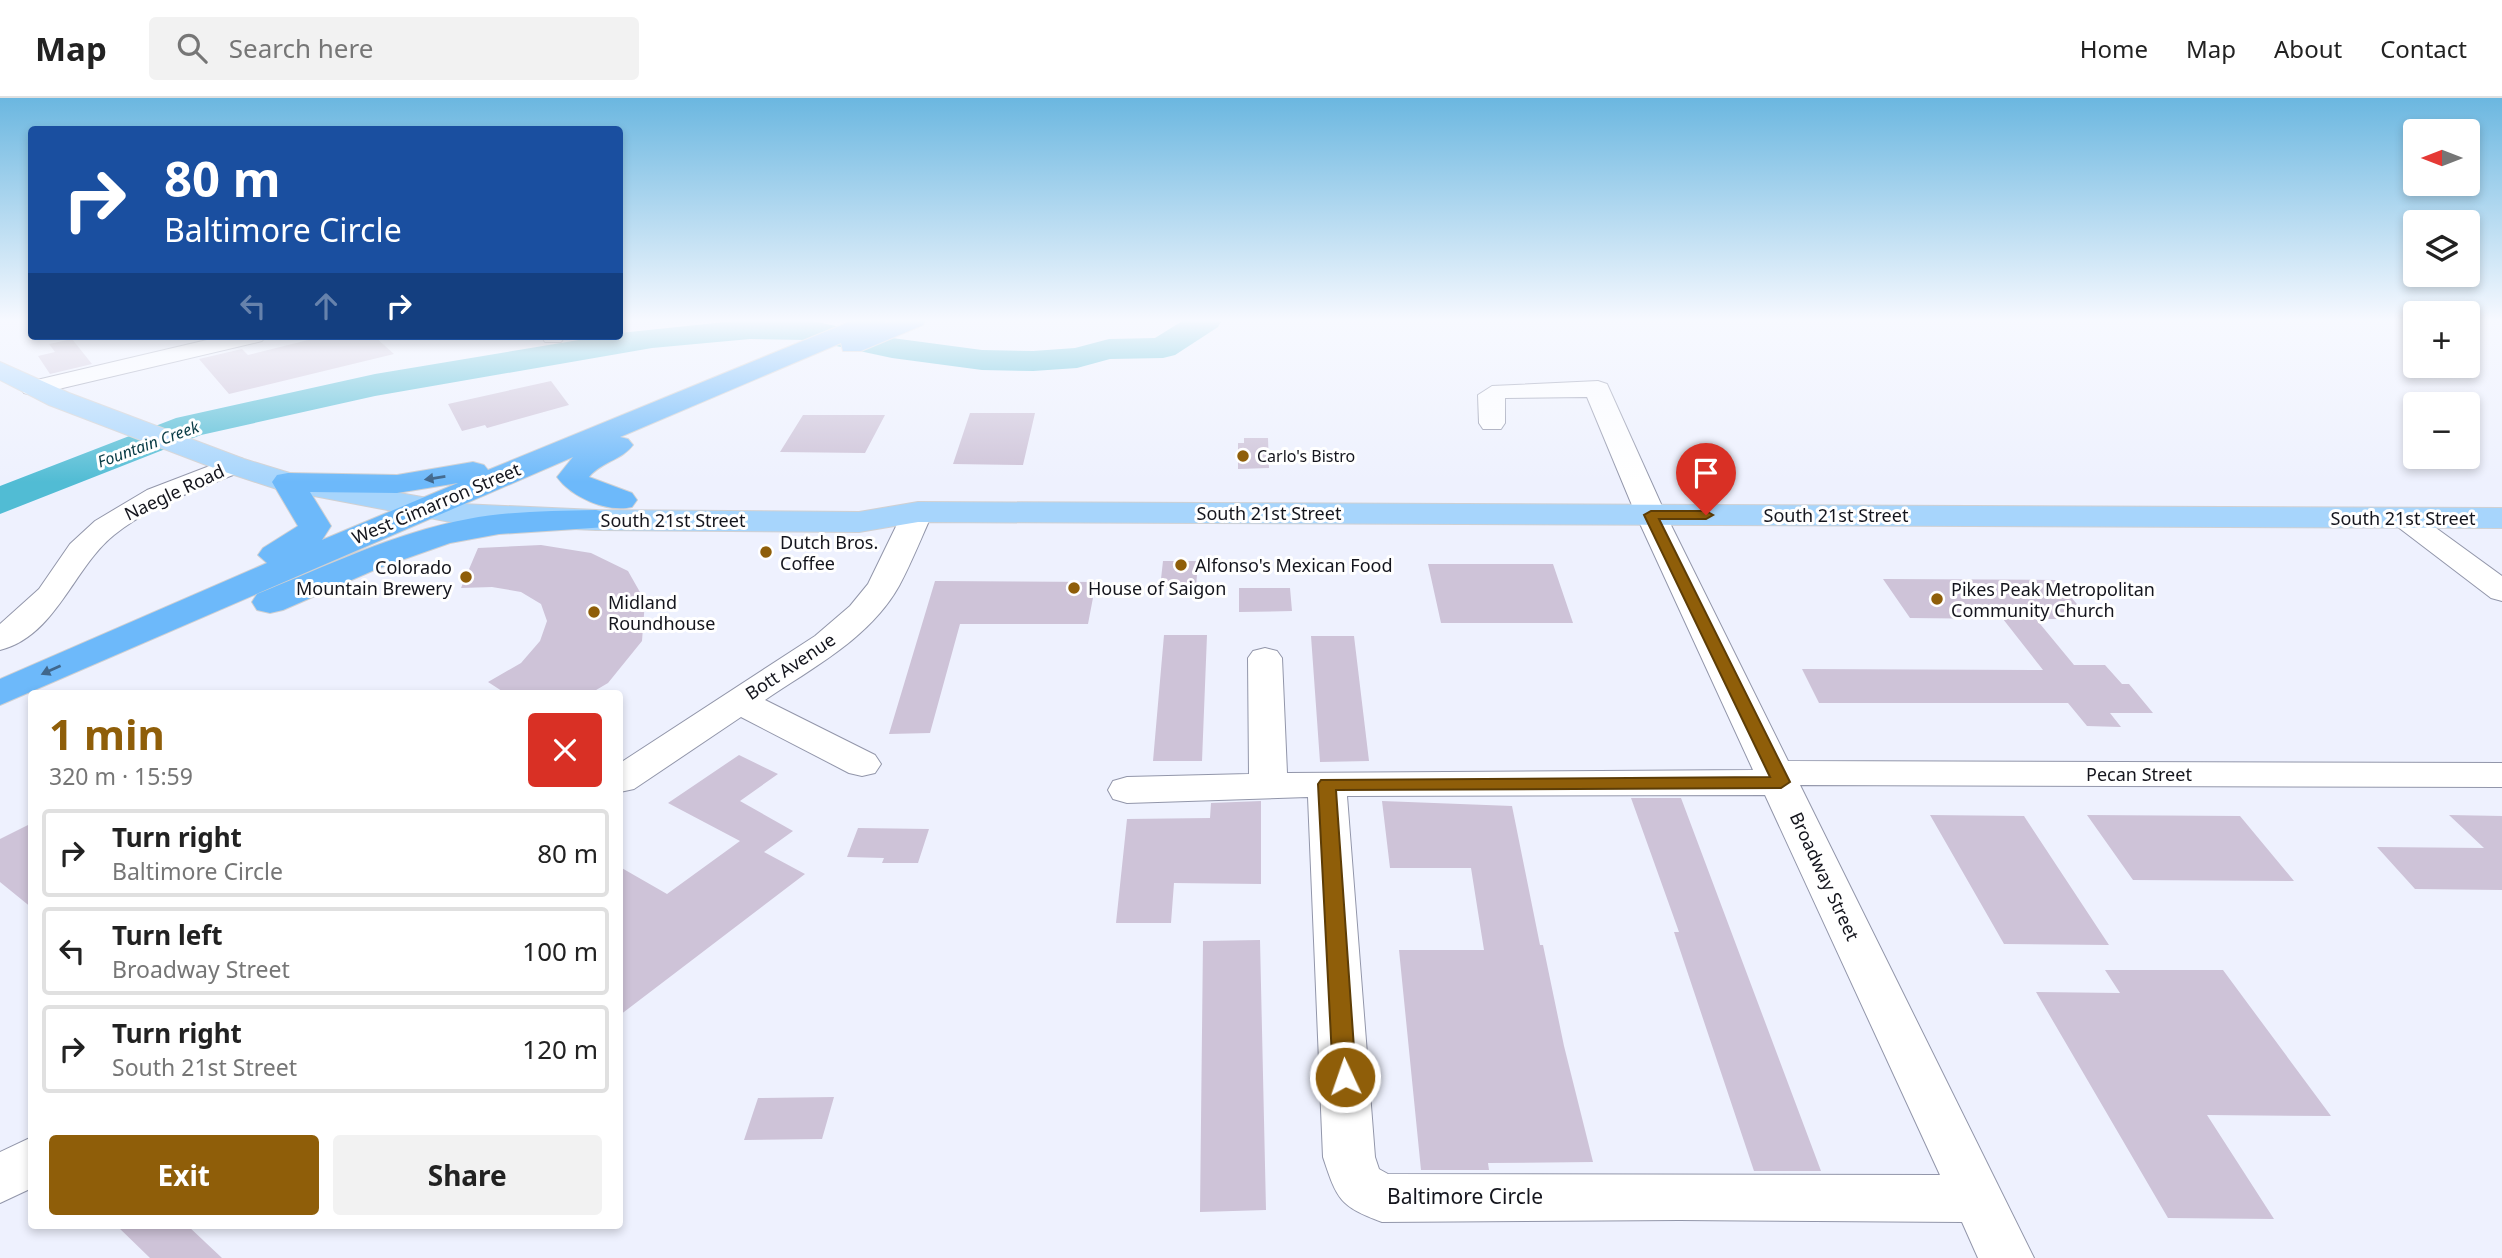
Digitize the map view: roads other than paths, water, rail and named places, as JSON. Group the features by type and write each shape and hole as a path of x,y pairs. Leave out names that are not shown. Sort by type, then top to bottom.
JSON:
{"highway":[{"name":"West Cimarron Street","path":"68,690 206,628 460,507 641,416 742,374"},
{"name":"West Cimarron Street","path":"0,693 88,654 618,445 786,374"},
{"path":"288,482 397,484 467,473 641,416"},
{"path":"608,510 572,477 585,463 618,445"},
{"path":"88,654 307,537 315,526 288,482"},
{"path":"206,628 449,534 608,510"},
{"path":"0,720 28,708"}],"main road":[{"name":"South 21st Street","path":"8,374 33,388 130,428 219,461 288,482 387,502 460,507 608,510 859,522 918,512 2502,518"}],"street":[{"path":"33,388 92,374"},
{"name":"Broadway Street","path":"1492,423 1491,395 1502,391 1546,387 1598,389 1604,412 1651,515 1779,778 2006,1258"},
{"name":"Naegle Road","path":"0,640 23,623 54,591 88,542 113,521 219,461"},
{"name":"Bott Avenue","path":"623,778 827,643 862,613 883,586 918,512"},
{"path":"2404,518 2502,591"},
{"path":"1265,658 1268,786"},
{"path":"738,701 862,764"},
{"name":"Pecan Street","path":"1779,778 2502,775"},
{"path":"1127,790 1327,784 1779,778"},
{"name":"Baltimore Circle","path":"1327,784 1349,1157 1358,1184 1382,1198 1679,1196 1978,1199"},
{"path":"0,1180 28,1162"}],"waterway":[{"name":"Fountain Creek","path":"0,501 189,426 375,385 439,374"}],"place":[{"name":"Carlo's Bistro","path":"1243,456"},
{"name":"Dutch Bros. Coffee","path":"766,552"},
{"name":"Alfonso's Mexican Food","path":"1181,565"},
{"name":"Colorado Mountain Brewery","path":"466,577"},
{"name":"House of Saigon","path":"1074,588"},
{"name":"Pikes Peak Metropolitan Community Church","path":"1937,599"},
{"name":"Midland Roundhouse","path":"594,612"}]}
